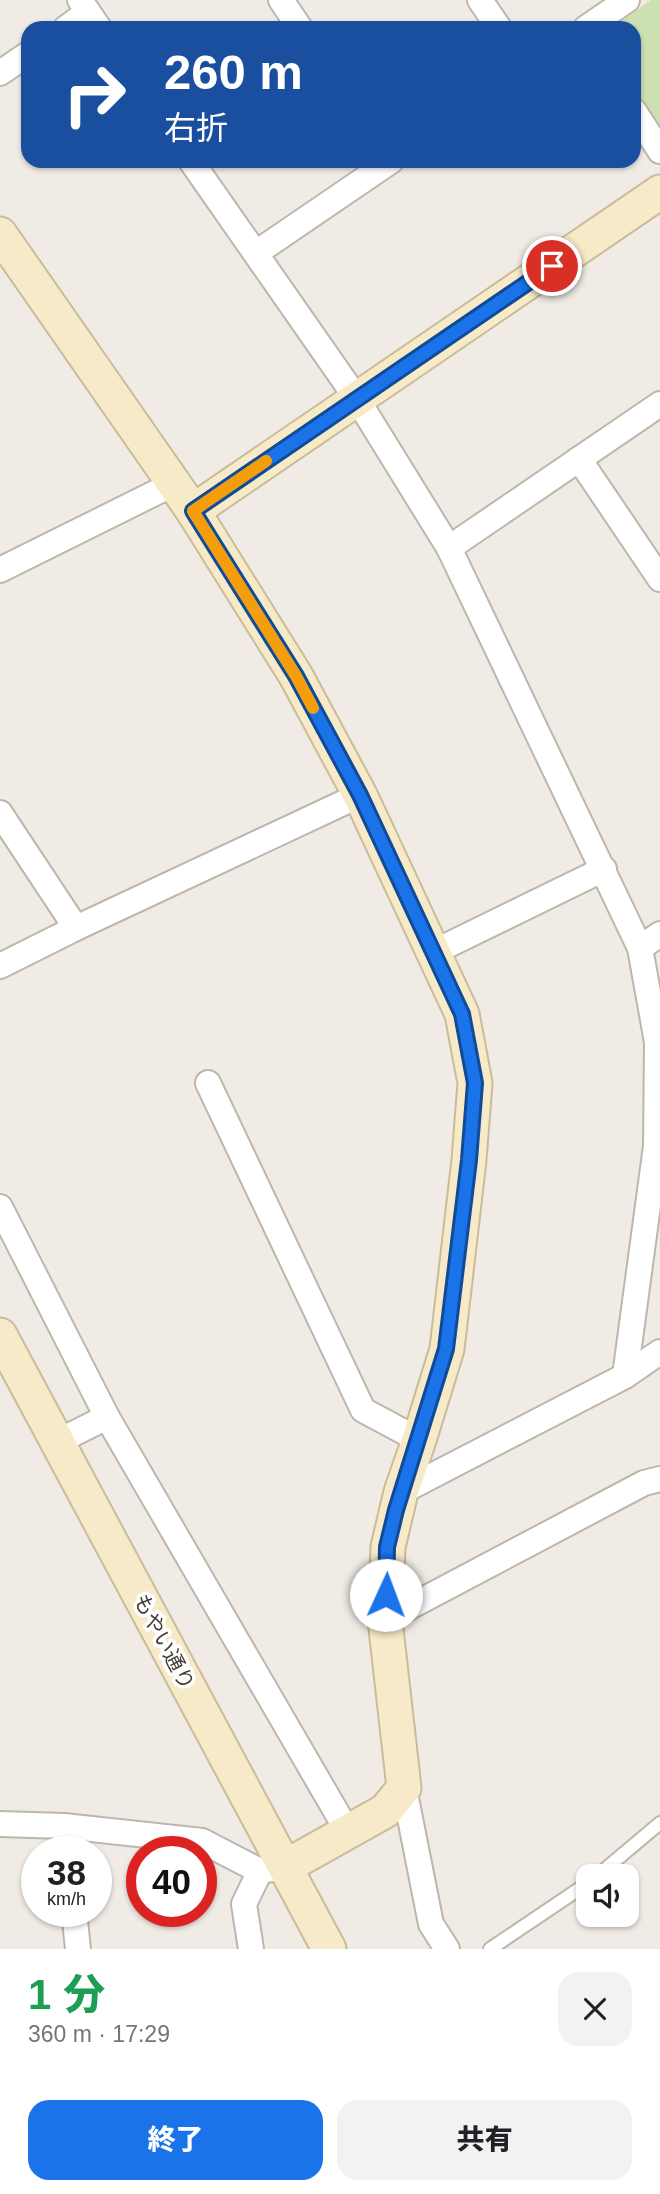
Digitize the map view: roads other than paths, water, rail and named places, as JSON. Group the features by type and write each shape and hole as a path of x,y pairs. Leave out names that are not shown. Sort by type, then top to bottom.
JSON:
{"street":[{"path":"281,0 295,21"},
{"path":"480,0 494,21"},
{"path":"596,21 627,0"},
{"path":"0,73 21,59"},
{"path":"641,122 660,151"},
{"path":"196,168 357,398 449,548 604,869 650,941 657,1042 658,1144 625,1376"},
{"path":"256,253 381,168"},
{"path":"193,511 660,192"},
{"path":"0,234 193,511 296,676 360,795 462,1014 475,1083 469,1160 446,1349 401,1492 387,1547 385,1620 404,1788 432,1924 447,1949"},
{"path":"449,548 660,404"},
{"path":"579,459 660,579"},
{"path":"0,570 173,484"},
{"path":"0,966 360,795"},
{"path":"0,813 76,928"},
{"path":"432,953 604,869"},
{"path":"208,1083 363,1410 419,1440"},
{"path":"0,1206 107,1417 348,1832"},
{"name":"もやい通り","path":"0,1335 273,1869 329,1949"},
{"path":"401,1492 625,1376 660,1352"},
{"path":"57,1442 107,1417"},
{"path":"385,1620 644,1483 660,1479"},
{"path":"251,1949 244,1904 273,1869 384,1811 404,1788"},
{"path":"0,1824 64,1826 202,1841 273,1869"},
{"path":"64,1826 65,1836"},
{"path":"76,1927 79,1949"}],"lane":[{"path":"611,1864 660,1823"},
{"path":"490,1949 576,1892"}]}
